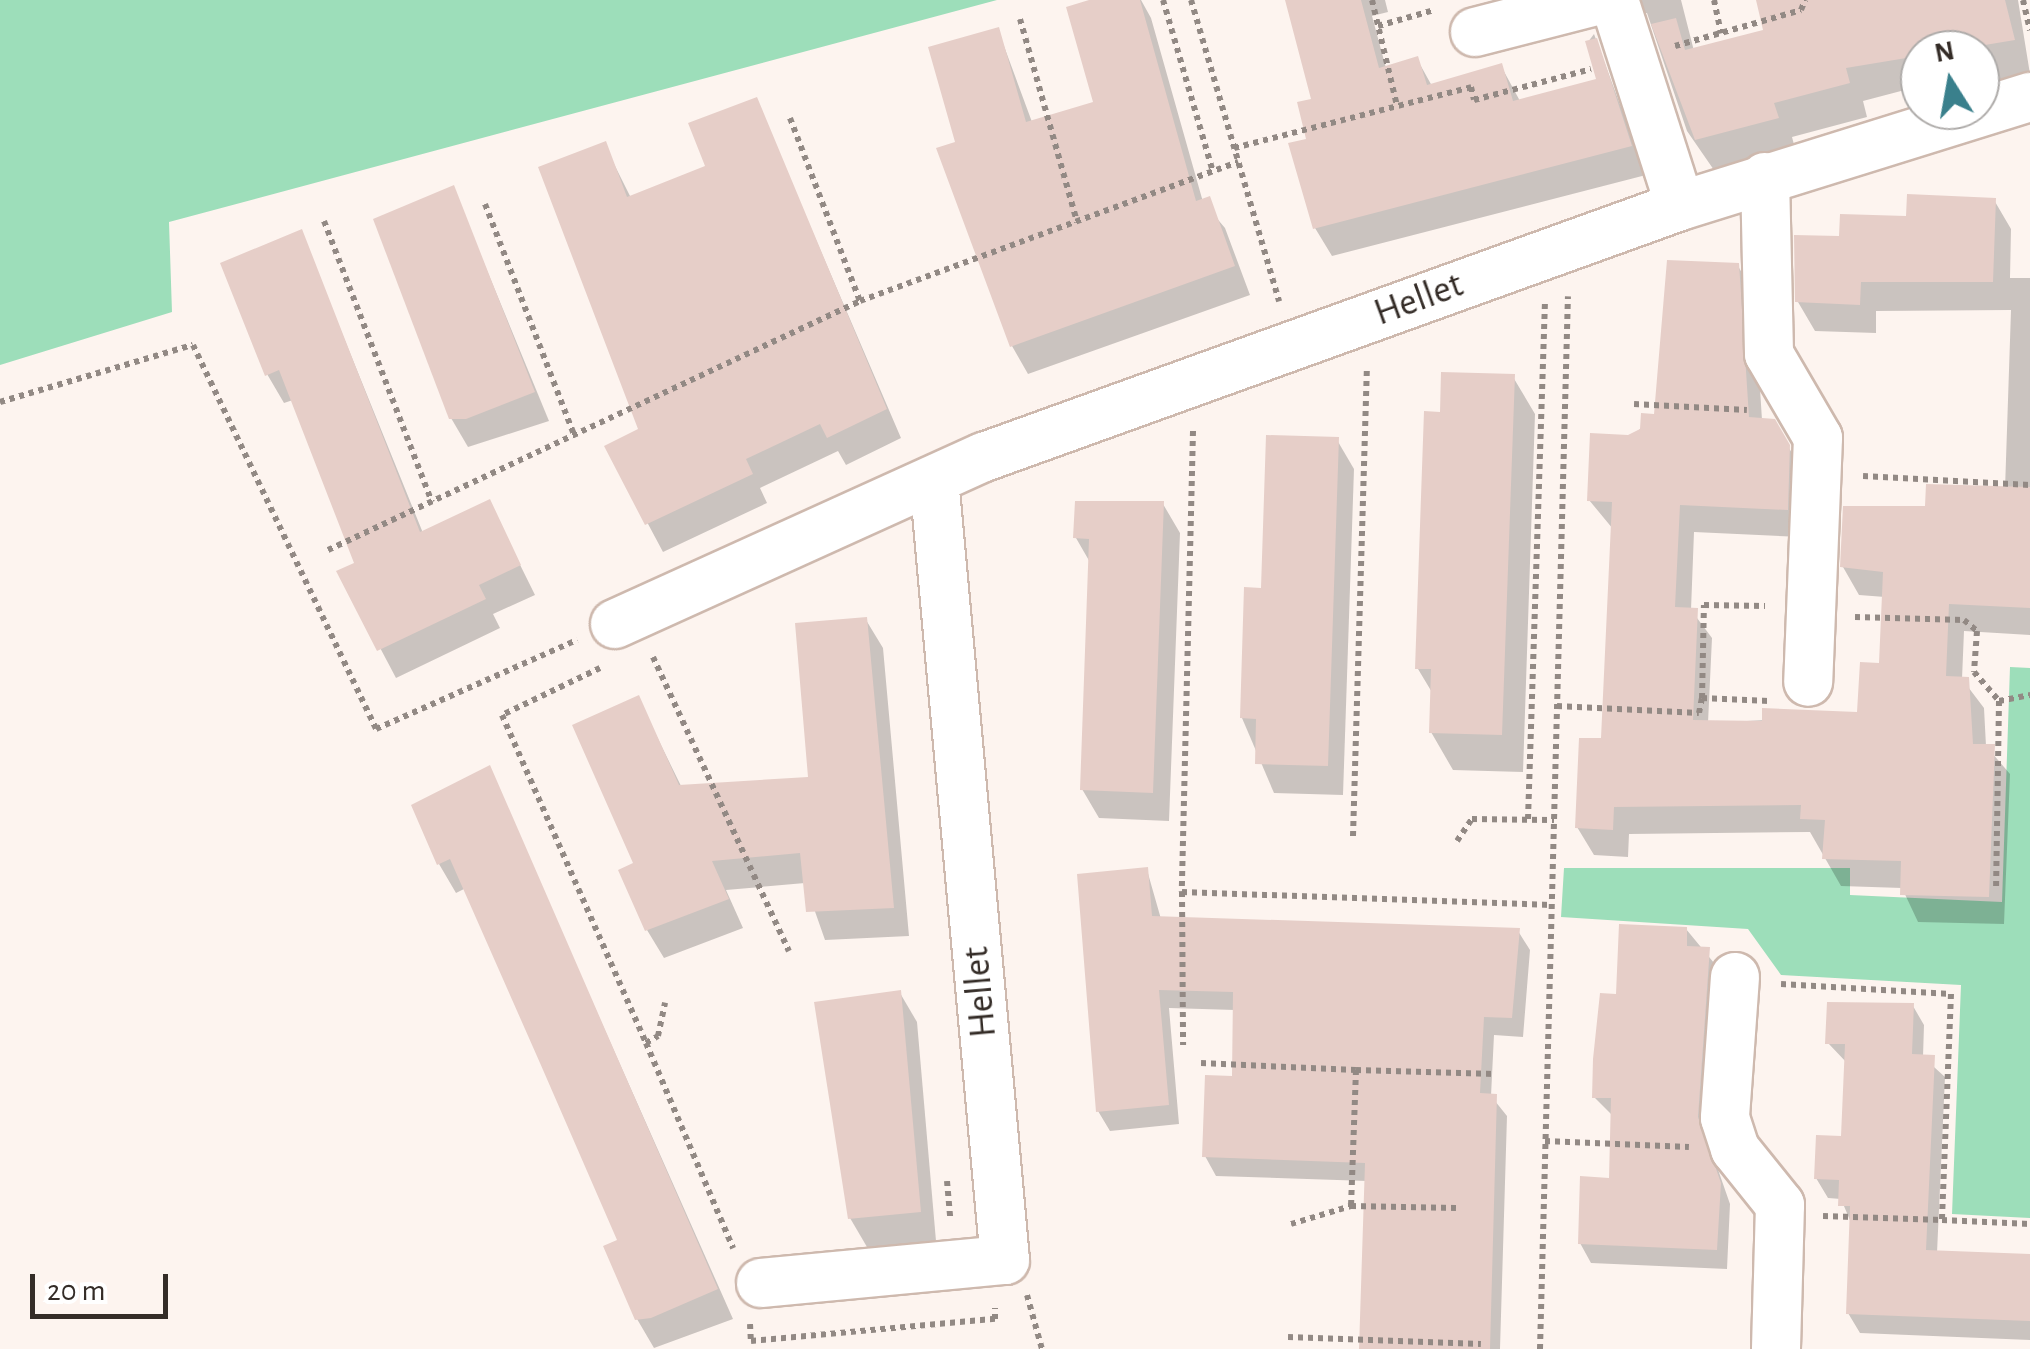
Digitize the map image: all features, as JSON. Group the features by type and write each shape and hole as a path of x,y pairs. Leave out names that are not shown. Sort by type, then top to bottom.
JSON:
{"street":[{"path":"1462,19 1600,0"},
{"path":"1614,0 1680,206"},
{"name":"Hellet","path":"632,628 934,480 1680,206 2030,97"},
{"path":"1765,178 1769,354 1818,438 1811,608 1799,692"},
{"name":"Hellet","path":"761,1283 1005,1260 934,480"},
{"path":"1735,977 1725,1118 1735,1148 1780,1214 1776,1349"}],"path":[{"path":"1163,0 1213,172"},
{"path":"1191,0 1292,348"},
{"path":"1372,0 1397,106"},
{"path":"1714,0 1722,33"},
{"path":"1234,148 1471,87 1474,100 1801,10 1805,0"},
{"path":"2022,0 2030,30"},
{"path":"1020,19 1076,222"},
{"path":"1378,26 1462,19"},
{"path":"790,118 860,301"},
{"path":"328,550 860,301 1238,162"},
{"path":"485,204 575,436"},
{"path":"324,221 432,502"},
{"path":"1540,1349 1557,706 1558,250"},
{"path":"1528,819 1558,250"},
{"path":"1353,836 1367,364 1356,323"},
{"path":"0,402 194,344 376,729 632,628"},
{"path":"1181,387 1193,422 1182,1045"},
{"path":"1634,404 1803,413"},
{"path":"1817,474 2030,484"},
{"path":"1557,706 1699,713 1704,605 1811,608 1964,620 1977,631 1974,672 1999,701 1996,890"},
{"path":"632,628 789,952"},
{"path":"632,628 502,715 732,1248 761,1283"},
{"path":"1702,698 1799,692"},
{"path":"1999,701 2030,695"},
{"path":"1457,841 1472,819 1554,820"},
{"path":"1182,892 1551,905"},
{"path":"1735,977 1951,994 1942,1220"},
{"path":"646,1043 658,1036 666,1003"},
{"path":"1201,1063 1494,1074"},
{"path":"1351,1206 1356,1070"},
{"path":"1545,1141 1735,1148"},
{"path":"1290,1224 1351,1206 1456,1208"},
{"path":"1780,1214 2030,1224"},
{"path":"1288,1337 1482,1344"}],"green space":[{"path":"0,0 997,0 169,222 172,312 0,365"},
{"path":"2010,667 2030,668 2030,1218 1952,1214 1961,985 1781,975 1748,929 1561,917 1564,868 1850,868 1850,895 2002,902"}],"building":[{"path":"1089,0 1140,0 1196,201 1210,196 1235,266 1010,347 936,148 955,142 928,47 999,27 1026,122 1093,102 1066,7"},
{"path":"1285,0 1361,0 1379,68 1418,56 1427,85 1502,63 1513,101 1596,79 1585,41 1597,38 1632,146 1313,229 1288,143 1306,139 1297,102 1311,99"},
{"path":"1756,0 2005,0 2015,40 2000,42 2000,30 1900,30 1900,59 1846,68 1850,83 1774,103 1779,118 1695,140 1651,24 1676,18 1685,50 1763,30"},
{"path":"757,97 887,409 827,438 820,424 746,459 753,474 645,525 604,446 638,429 538,167 606,141 627,197 705,166 688,123"},
{"path":"454,185 535,392 466,419 449,419 373,219"},
{"path":"1907,194 1996,198 1993,282 1861,282 1860,305 1795,302 1794,235 1839,236 1840,214 1906,216"},
{"path":"302,229 420,532 490,499 521,565 479,585 486,599 377,651 336,571 354,563 279,370 265,376 220,263"},
{"path":"1667,260 1739,263 1749,417 1775,419 1790,445 1788,510 1680,505 1675,607 1698,608 1693,720 1762,721 1762,708 1857,712 1860,662 1879,663 1883,572 1840,567 1843,506 1925,506 1926,484 2030,487 2030,608 1949,604 1946,676 1969,677 1973,744 1995,744 1989,897 1900,895 1901,861 1822,859 1825,820 1800,819 1801,805 1614,807 1613,830 1575,828 1579,738 1601,738 1612,502 1587,501 1590,433 1628,435 1640,429 1641,413 1654,414"},
{"path":"1441,372 1515,374 1502,735 1429,733 1431,669 1415,669 1424,411 1440,412"},
{"path":"1266,435 1339,437 1328,766 1255,764 1256,719 1240,718 1244,587 1261,588"},
{"path":"1075,501 1164,501 1153,793 1080,790 1089,539 1073,538"},
{"path":"867,617 894,908 806,912 800,853 712,861 729,899 645,931 618,870 633,863 572,725 639,695 679,785 808,777 795,623"},
{"path":"490,765 718,1289 651,1318 635,1320 603,1246 617,1240 450,859 437,865 411,805"},
{"path":"1148,867 1152,916 1520,928 1512,1018 1484,1017 1480,1093 1497,1094 1490,1349 1359,1349 1365,1163 1202,1157 1205,1075 1232,1076 1233,992 1159,990 1169,1105 1096,1112 1077,874"},
{"path":"1619,924 1687,927 1687,946 1710,947 1698,1117 1721,1183 1717,1250 1578,1244 1580,1176 1609,1178 1611,1098 1592,1098 1593,1059 1600,993 1616,994"},
{"path":"901,990 921,1212 848,1219 814,1002"},
{"path":"1827,1002 1914,1003 1912,1054 1935,1055 1926,1250 2030,1254 2030,1321 1846,1314 1850,1206 1838,1206 1839,1180 1814,1179 1816,1135 1841,1136 1845,1044 1825,1044"}]}
